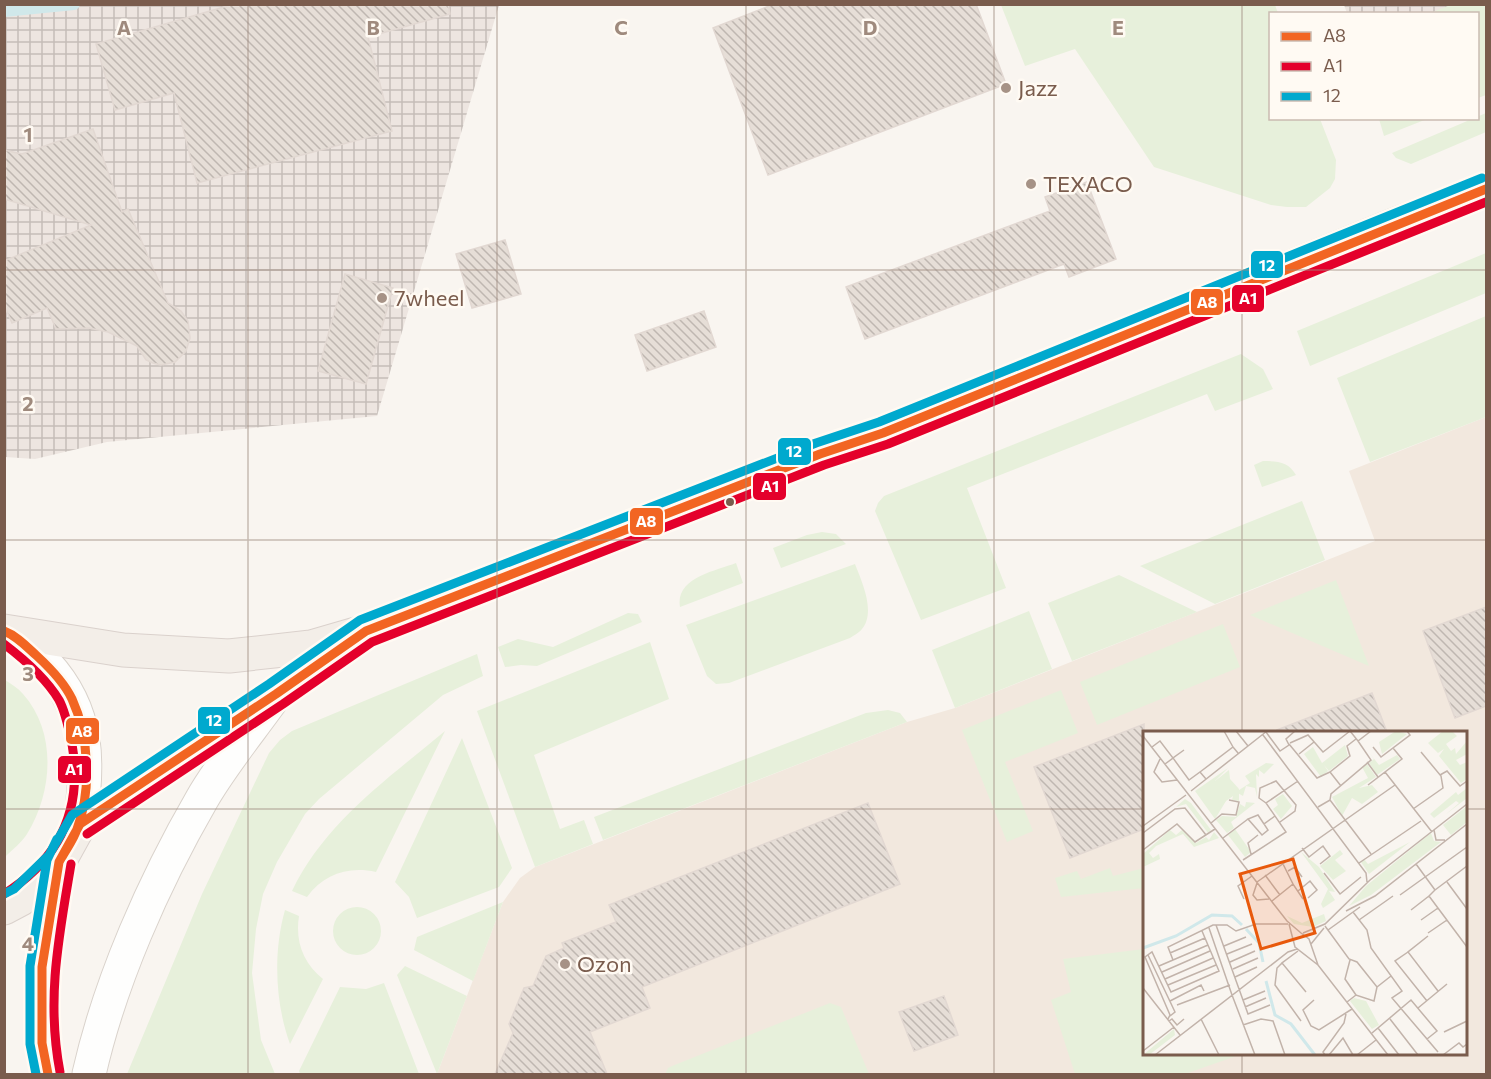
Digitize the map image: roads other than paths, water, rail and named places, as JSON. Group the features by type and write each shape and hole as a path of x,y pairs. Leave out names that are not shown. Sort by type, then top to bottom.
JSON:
{"main road":[{"path":"8,632 123,650 229,656 311,647 366,631 820,454 883,433 1486,189"},
{"path":"80,824 366,631"},
{"path":"4,908 21,899 59,862 80,824 86,784 85,744 71,697 46,663 8,632"},
{"path":"88,1074 99,1030 150,898 202,798 276,693"},
{"path":"48,1074 42,1043 42,967 59,862"}],"waterway":[{"path":"4,11 74,4"}],"place":[{"name":"Jazz","path":"1006,88"},
{"name":"ТЕХАСО","path":"1031,184"},
{"name":"7wheel","path":"382,298"},
{"name":"Ozon","path":"565,964"}]}
